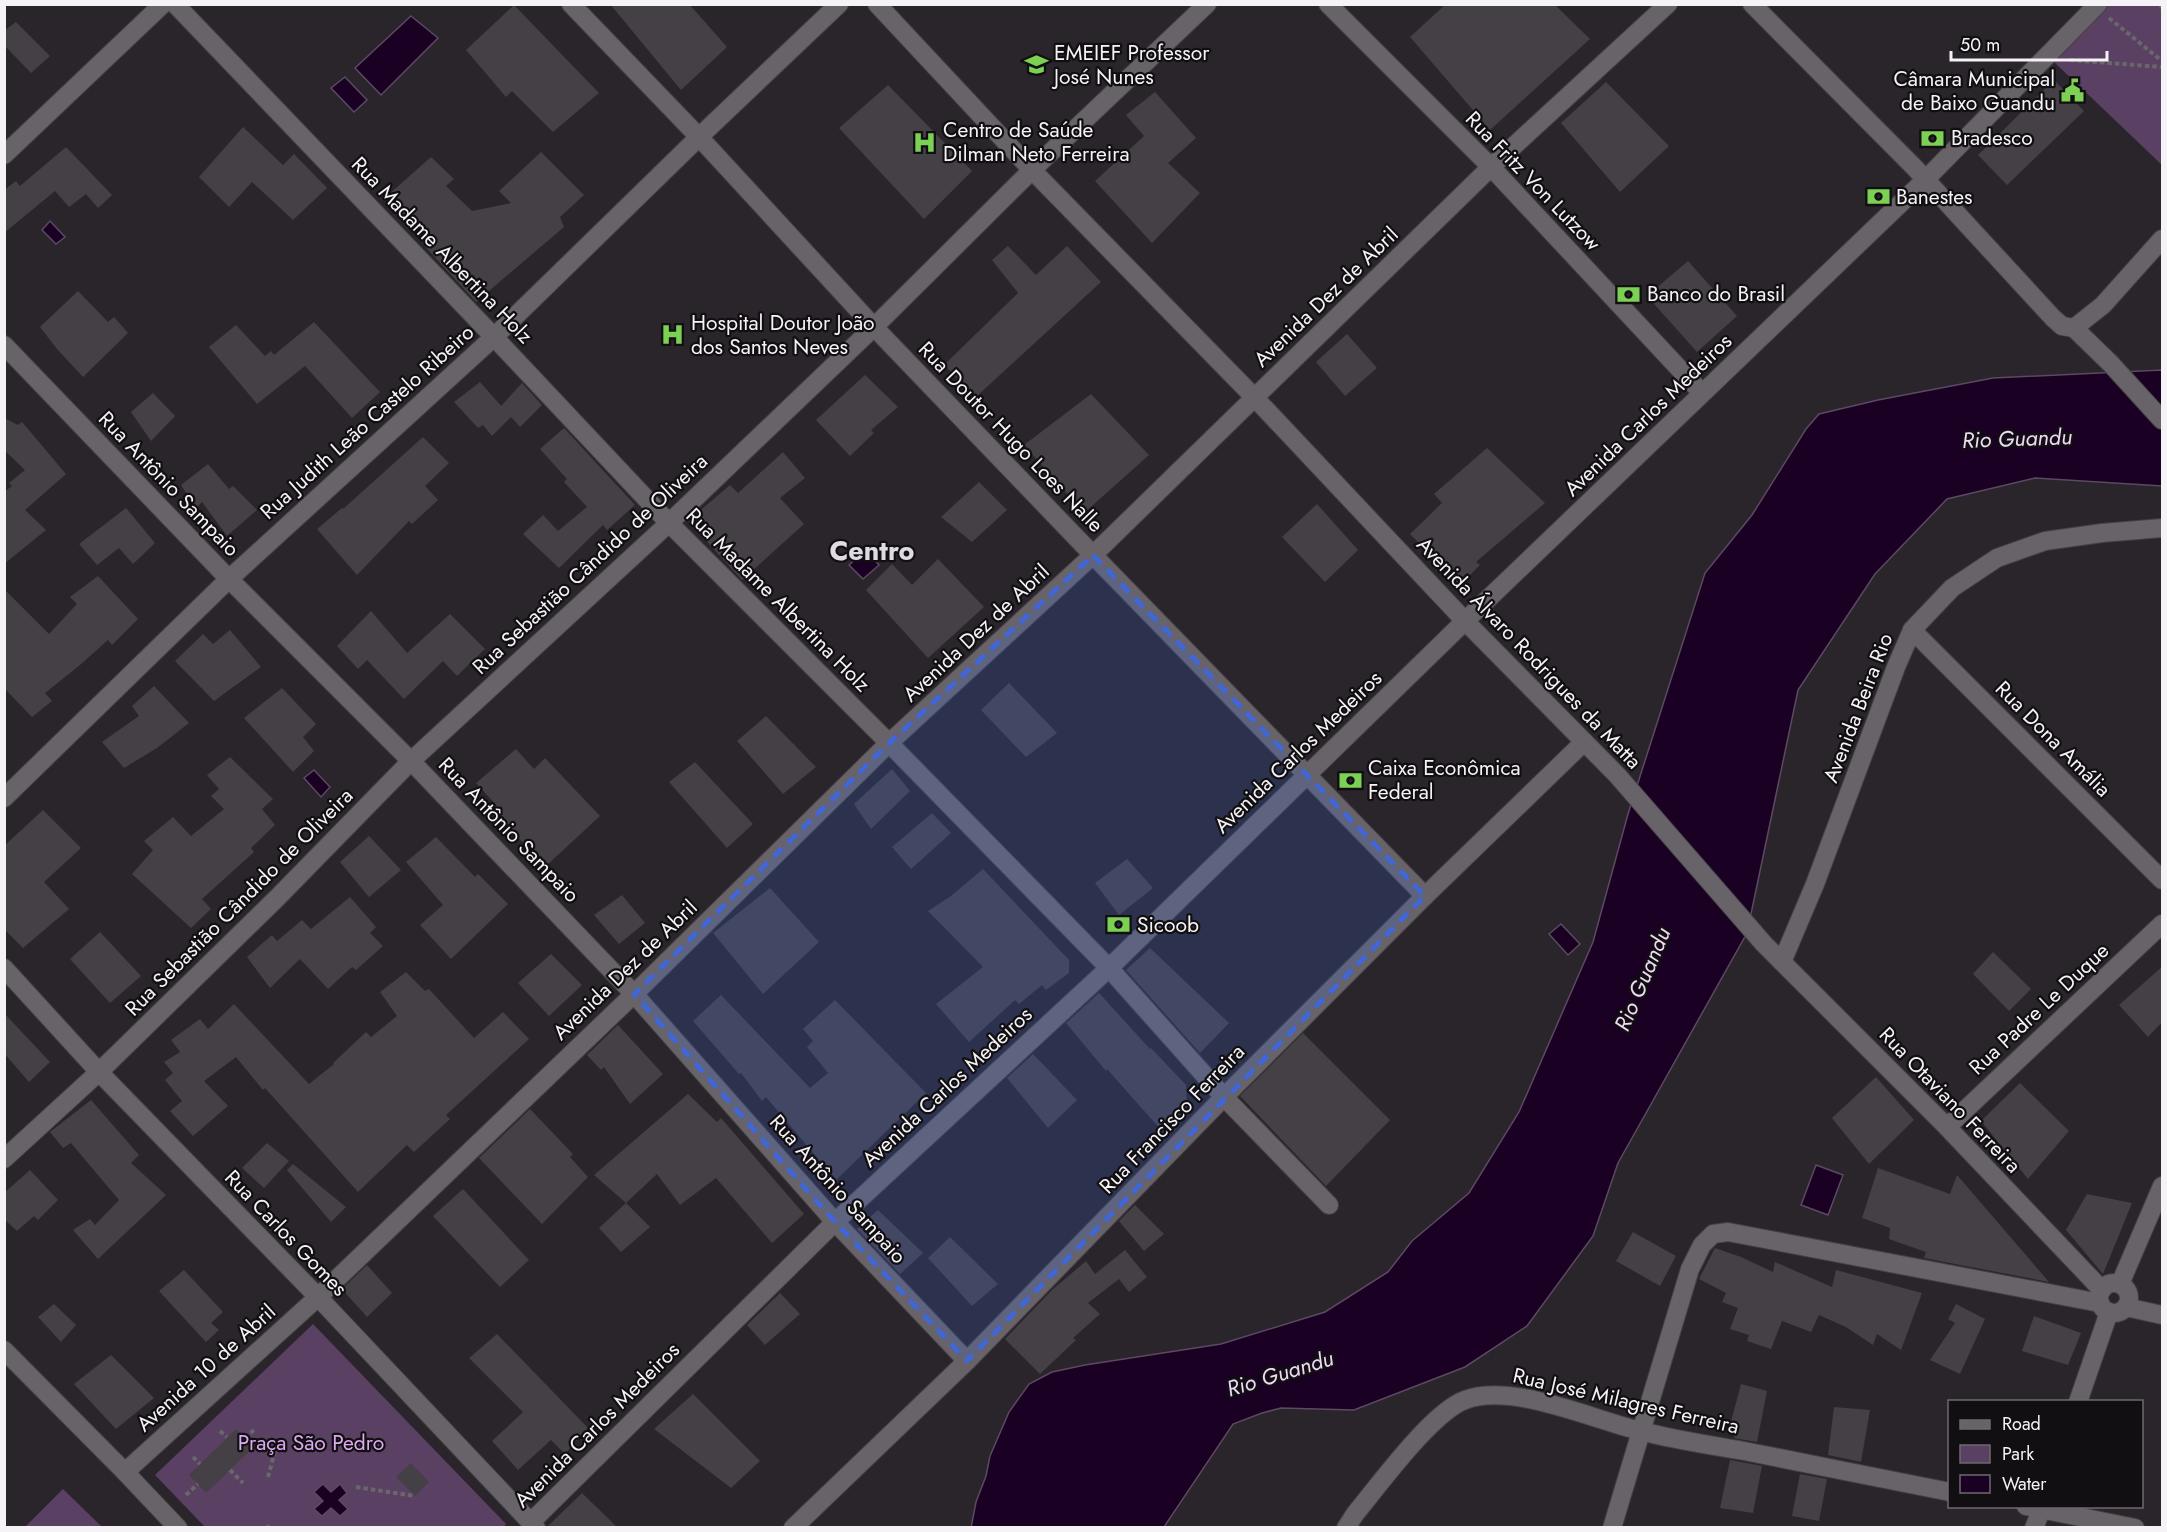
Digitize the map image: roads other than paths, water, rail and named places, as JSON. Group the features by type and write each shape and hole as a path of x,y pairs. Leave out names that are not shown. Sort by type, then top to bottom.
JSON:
{"street":[{"path":"4,155 163,4"},
{"name":"Rua Madame Albertina Holz","path":"175,4 669,523 889,743 1108,968 1224,1098 1329,1205"},
{"name":"Rua Doutor Hugo Loes Nalle","path":"570,4 699,137 874,327 1425,896"},
{"name":"Rua Judith Leão Castelo Ribeiro","path":"4,798 229,579 494,337 839,4"},
{"name":"Avenida Álvaro Rodrigues da Matta","path":"877,4 1032,170 1255,398 1465,621 1617,775 1764,944"},
{"name":"Rua Sebastião Cândido de Oliveira","path":"4,1159 99,1072 277,898 411,760 669,523 874,327 1032,170 1207,4"},
{"name":"Rua Fritz Von Lutzow","path":"1328,4 1491,167 1702,393"},
{"name":"Avenida Dez de Abril","path":"318,1298 634,994 889,743 1093,555 1491,167 1668,4"},
{"path":"1752,4 1925,180 2053,318 2062,326 2074,328 2163,420"},
{"name":"Avenida Carlos Medeiros","path":"531,1526 835,1222 1108,968 1465,621 1925,180 2097,6"},
{"path":"2074,328 2103,305 2163,239"},
{"name":"Rua Antônio Sampaio","path":"4,345 229,579 411,760 634,994 835,1222 967,1361"},
{"name":"Avenida Beira Rio","path":"1782,962 1815,884 1912,630 1952,588 1997,558 2045,541 2163,528"},
{"name":"Rua Dona Amália","path":"1912,630 2163,880"},
{"name":"Rua Francisco Ferreira","path":"793,1527 967,1361 1425,896 1584,742"},
{"name":"Rua Padre Le Duque","path":"1947,1127 2163,924"},
{"name":"Rua Otaviano Ferreira","path":"1764,944 1947,1127 2103,1302"},
{"name":"Rua Carlos Gomes","path":"4,968 99,1072 318,1298 531,1526"},
{"path":"2120,1284 2163,1186"},
{"path":"1612,1527 1682,1291 1702,1245 1713,1234 1728,1232 2103,1302 2118,1313 2127,1307 2129,1296 2120,1284 2109,1284 2103,1302 2078,1400"},
{"name":"Avenida 10 de Abril","path":"124,1472 318,1298"},
{"path":"2127,1307 2163,1315"},
{"path":"4,1350 178,1527"},
{"name":"Rua José Milagres Ferreira","path":"1346,1527 1428,1428 1463,1400 1487,1394 1508,1395 1641,1431 1948,1492"},
{"path":"2034,1527 2037,1508"},
{"path":"2042,1508 2135,1527"}],"water":[{"path":"411,16 438,38 381,95 355,68"},
{"path":"345,77 367,100 354,112 331,88"},
{"path":"50,221 65,237 56,244 42,230"},
{"name":"Rio Guandu","path":"2162,370 2162,486 2035,478 1947,499 1875,574 1798,690 1747,933 1618,1163 1593,1236 1527,1326 1465,1367 1354,1410 1281,1408 1233,1424 1164,1527 971,1528 990,1456 1009,1412 1029,1384 1052,1372 1085,1365 1221,1344 1325,1312 1388,1272 1412,1241 1469,1193 1519,1112 1593,942 1628,814 1705,573 1752,515 1806,429 1819,414 1993,378"},
{"path":"866,550 879,565 863,579 849,565"},
{"path":"314,770 330,787 321,797 304,778"},
{"path":"1561,924 1580,944 1568,955 1549,934"},
{"path":"1816,1165 1843,1175 1828,1215 1801,1205"},
{"path":"323,1484 331,1492 340,1484 347,1493 339,1500 348,1509 340,1516 331,1508 322,1516 314,1509 323,1501 314,1492"}],"place":[{"name":"EMEIEF Professor José Nunes","path":"1036,65"},
{"name":"Câmara Municipal de Baixo Guandu","path":"2073,91"},
{"name":"Bradesco","path":"1933,138"},
{"name":"Centro de Saúde Dilman Neto Ferreira","path":"925,142"},
{"name":"Banestes","path":"1878,197"},
{"name":"Banco do Brasil","path":"1629,294"},
{"name":"Hospital Doutor João dos Santos Neves","path":"673,335"},
{"name":"Caixa Econômica Federal","path":"1350,780"},
{"name":"Sicoob","path":"1119,925"}],"district":[{"name":"Centro","path":"872,550"}],"park label":[{"name":"Praça São Pedro","path":"311,1443"}]}
